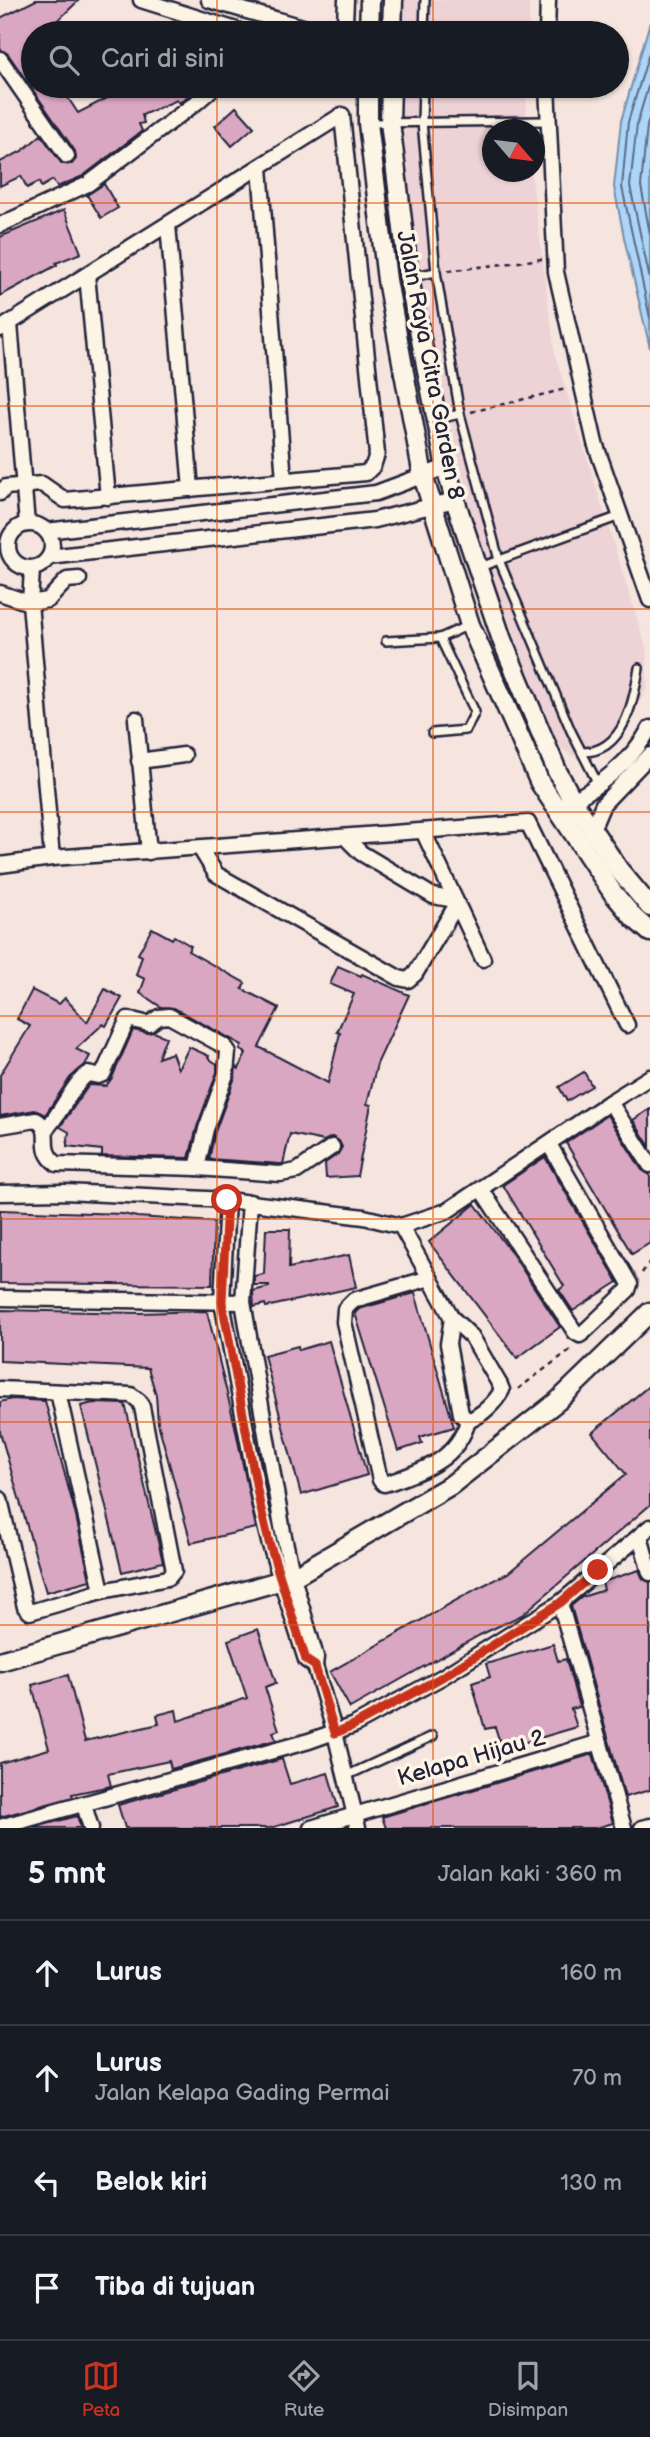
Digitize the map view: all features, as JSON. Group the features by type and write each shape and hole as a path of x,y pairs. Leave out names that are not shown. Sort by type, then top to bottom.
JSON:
{"street":[{"path":"141,0 208,21"},
{"path":"209,0 282,21"},
{"path":"345,21 346,0"},
{"path":"369,21 370,0"},
{"path":"392,21 393,0"},
{"path":"547,21 548,0"},
{"path":"0,59 21,89"},
{"path":"27,98 68,156"},
{"path":"0,225 88,184 202,98"},
{"name":"Jalan Raya Citra Garden 8","path":"368,98 368,123 387,281 423,476 470,625 540,783 613,893 650,932"},
{"name":"Jalan Raya Citra Garden 8","path":"391,98 390,122 409,278 446,467 455,500 502,640 557,771 592,830 637,894 650,907"},
{"path":"547,98 556,272 595,443 650,600"},
{"path":"0,493 6,487 24,486 42,484 65,500 366,473 376,460 342,115 5,326 24,486 27,524"},
{"path":"260,167 284,480"},
{"path":"168,225 191,489"},
{"path":"87,275 108,497"},
{"path":"46,531 376,493 446,467"},
{"path":"49,557 375,520 455,500"},
{"path":"27,524 41,527 52,544 49,557 39,567 32,569 7,562 5,536 27,524"},
{"path":"32,569 30,603 52,859"},
{"path":"0,593 30,603 48,600 67,580 79,579"},
{"path":"136,719 149,852"},
{"path":"556,809 573,801 613,773 650,728"},
{"path":"139,761 184,755"},
{"path":"592,830 603,804 650,755"},
{"path":"0,865 527,823 627,1025"},
{"path":"423,831 483,959"},
{"path":"345,837 360,853 433,896 456,902"},
{"path":"200,848 216,873 399,978 408,980 415,974 456,902"},
{"path":"46,1130 85,1074 103,1074 126,1020 132,1018 149,1024 159,1017 169,1016 224,1046 228,1051 226,1074 206,1129 197,1168"},
{"path":"0,1193 65,1192 227,1200 364,1217 401,1226 447,1211 650,1077"},
{"path":"610,1102 650,1165"},
{"path":"0,1126 36,1120 40,1122 46,1130 48,1158 57,1164 197,1168 280,1174 297,1171 332,1147"},
{"path":"481,1189 575,1332 580,1335 628,1290 630,1284 548,1144"},
{"path":"227,1200 222,1302 260,1505 287,1579"},
{"path":"250,1202 243,1302 277,1502 287,1579 306,1660 315,1666 335,1733 356,1821"},
{"path":"401,1226 452,1318 472,1337 502,1390 479,1416 468,1420"},
{"path":"430,1278 354,1300 345,1309 344,1322 380,1480 384,1484 432,1467 458,1444 465,1433 468,1420"},
{"path":"0,1298 243,1302"},
{"path":"0,1661 287,1579 451,1485 559,1400 650,1312"},
{"path":"452,1318 448,1344 461,1414 468,1420"},
{"path":"0,1389 131,1395 139,1401 174,1571 168,1578 102,1591 30,1612 25,1607 0,1499"},
{"path":"58,1392 102,1591"},
{"path":"260,1505 277,1502"},
{"path":"645,1532 650,1573"},
{"path":"0,1827 335,1733 354,1725 442,1677 560,1603 645,1532"},
{"path":"560,1603 624,1828"},
{"name":"Kelapa Hijau 2","path":"312,1828 356,1821 600,1742"},
{"path":"84,1805 90,1828"},
{"path":"642,1828 650,1826"}],"lane":[{"path":"424,21 425,0"},
{"path":"423,98 422,122 436,272 460,414 499,560 571,731 598,785"},
{"path":"368,123 548,121"},
{"path":"409,278 436,272"},
{"path":"438,419 460,414"},
{"path":"477,568 621,516"},
{"path":"386,641 440,638 470,625"},
{"path":"432,733 466,730 475,712 440,638"},
{"path":"582,752 595,752 620,730 633,705 639,668"},
{"path":"345,1776 433,1736"}],"path":[{"path":"436,272 555,258"},
{"path":"460,414 582,386"},
{"path":"502,1390 516,1390 576,1346 580,1335"}],"shaded area":[{"path":"404,0 529,0 529,21 403,21"},
{"path":"401,98 527,98 526,119 482,119 482,182 532,182 555,355 647,651 647,689 620,734 601,754 577,758 554,744 478,539 423,304 400,122"}],"water":[{"path":"650,22 650,348 614,187 621,121"}],"building":[{"path":"36,0 79,0 57,21 21,21 21,73 8,54 0,49 0,18"},
{"path":"38,98 68,98 78,113 107,98 185,98 179,103 177,100 142,115 144,123 139,124 142,131 83,176 57,187 53,180 41,187 39,182 27,188 21,176 0,186 0,162 22,151 41,135 62,164 72,164 76,159 75,151"},
{"path":"236,107 254,127 232,146 215,126"},
{"path":"104,184 118,208 101,218 87,195"},
{"path":"64,210 81,253 56,263 57,265 0,296 0,237"},
{"path":"152,928 191,946 188,951 245,983 242,989 279,1008 259,1047 328,1083 340,1033 337,1032 354,994 330,984 338,966 409,995 377,1064 367,1104 371,1105 357,1176 326,1178 325,1163 338,1154 342,1147 339,1141 332,1137 324,1141 290,1134 283,1164 209,1159 236,1067 239,1069 246,1053 240,1050 242,1045 174,1008 161,1007 140,993 145,979 136,975 142,956 138,954"},
{"path":"105,989 122,998 106,1026 103,1024 76,1049 90,1056 85,1065 70,1078 45,1115 35,1110 0,1116 0,1075 30,1026 17,1019 32,990 59,1004 65,998 87,1022"},
{"path":"133,1030 154,1032 166,1037 158,1058 172,1053 178,1069 189,1047 209,1056 208,1058 217,1064 217,1072 189,1158 102,1156 102,1150 67,1146 69,1132 60,1127 89,1085 106,1086"},
{"path":"584,1072 592,1086 567,1101 559,1087"},
{"path":"650,1109 650,1147 633,1120"},
{"path":"607,1115 642,1170 650,1175 650,1243 632,1254 566,1143"},
{"path":"545,1157 618,1282 573,1311 559,1290 564,1286 503,1185"},
{"path":"475,1204 513,1255 560,1327 517,1358 429,1242"},
{"path":"0,1210 123,1214 214,1222 212,1285 0,1283"},
{"path":"266,1229 290,1229 289,1268 349,1255 356,1287 266,1307 265,1304 254,1307 253,1291 269,1287 254,1285 254,1276 264,1274"},
{"path":"415,1293 454,1427 420,1437 422,1443 398,1451 355,1313 359,1309"},
{"path":"0,1310 140,1313 207,1311 256,1528 191,1543 158,1423 156,1395 148,1368 0,1361"},
{"path":"329,1341 367,1475 301,1495 264,1355 298,1346 299,1350"},
{"path":"650,1385 650,1505 522,1615 480,1635 350,1708 330,1672 508,1573 626,1474 592,1433"},
{"path":"12,1399 45,1401 90,1580 46,1592 0,1432 0,1402"},
{"path":"93,1403 125,1404 163,1562 122,1572 81,1406"},
{"path":"639,1570 643,1579 650,1582 650,1790 625,1797 571,1606 582,1597 604,1590 602,1582"},
{"path":"258,1629 276,1683 265,1687 279,1730 273,1732 276,1740 171,1769 169,1761 108,1774 111,1786 72,1794 73,1797 0,1817 0,1763 49,1749 32,1685 68,1675 85,1741 159,1724 157,1715 176,1710 178,1721 247,1698 228,1640"},
{"path":"553,1644 558,1661 566,1659 579,1707 571,1709 577,1727 502,1749 495,1727 485,1729 472,1683 490,1677 486,1664"},
{"path":"593,1754 613,1823 596,1828 386,1828 382,1817"},
{"path":"282,1759 290,1784 328,1773 338,1807 271,1828 125,1828 118,1805"},
{"path":"77,1816 81,1828 32,1828"}],"route":[{"path":"227,1200 222,1302 260,1505 306,1660 315,1666 335,1733 442,1677 560,1603 598,1570"}]}
